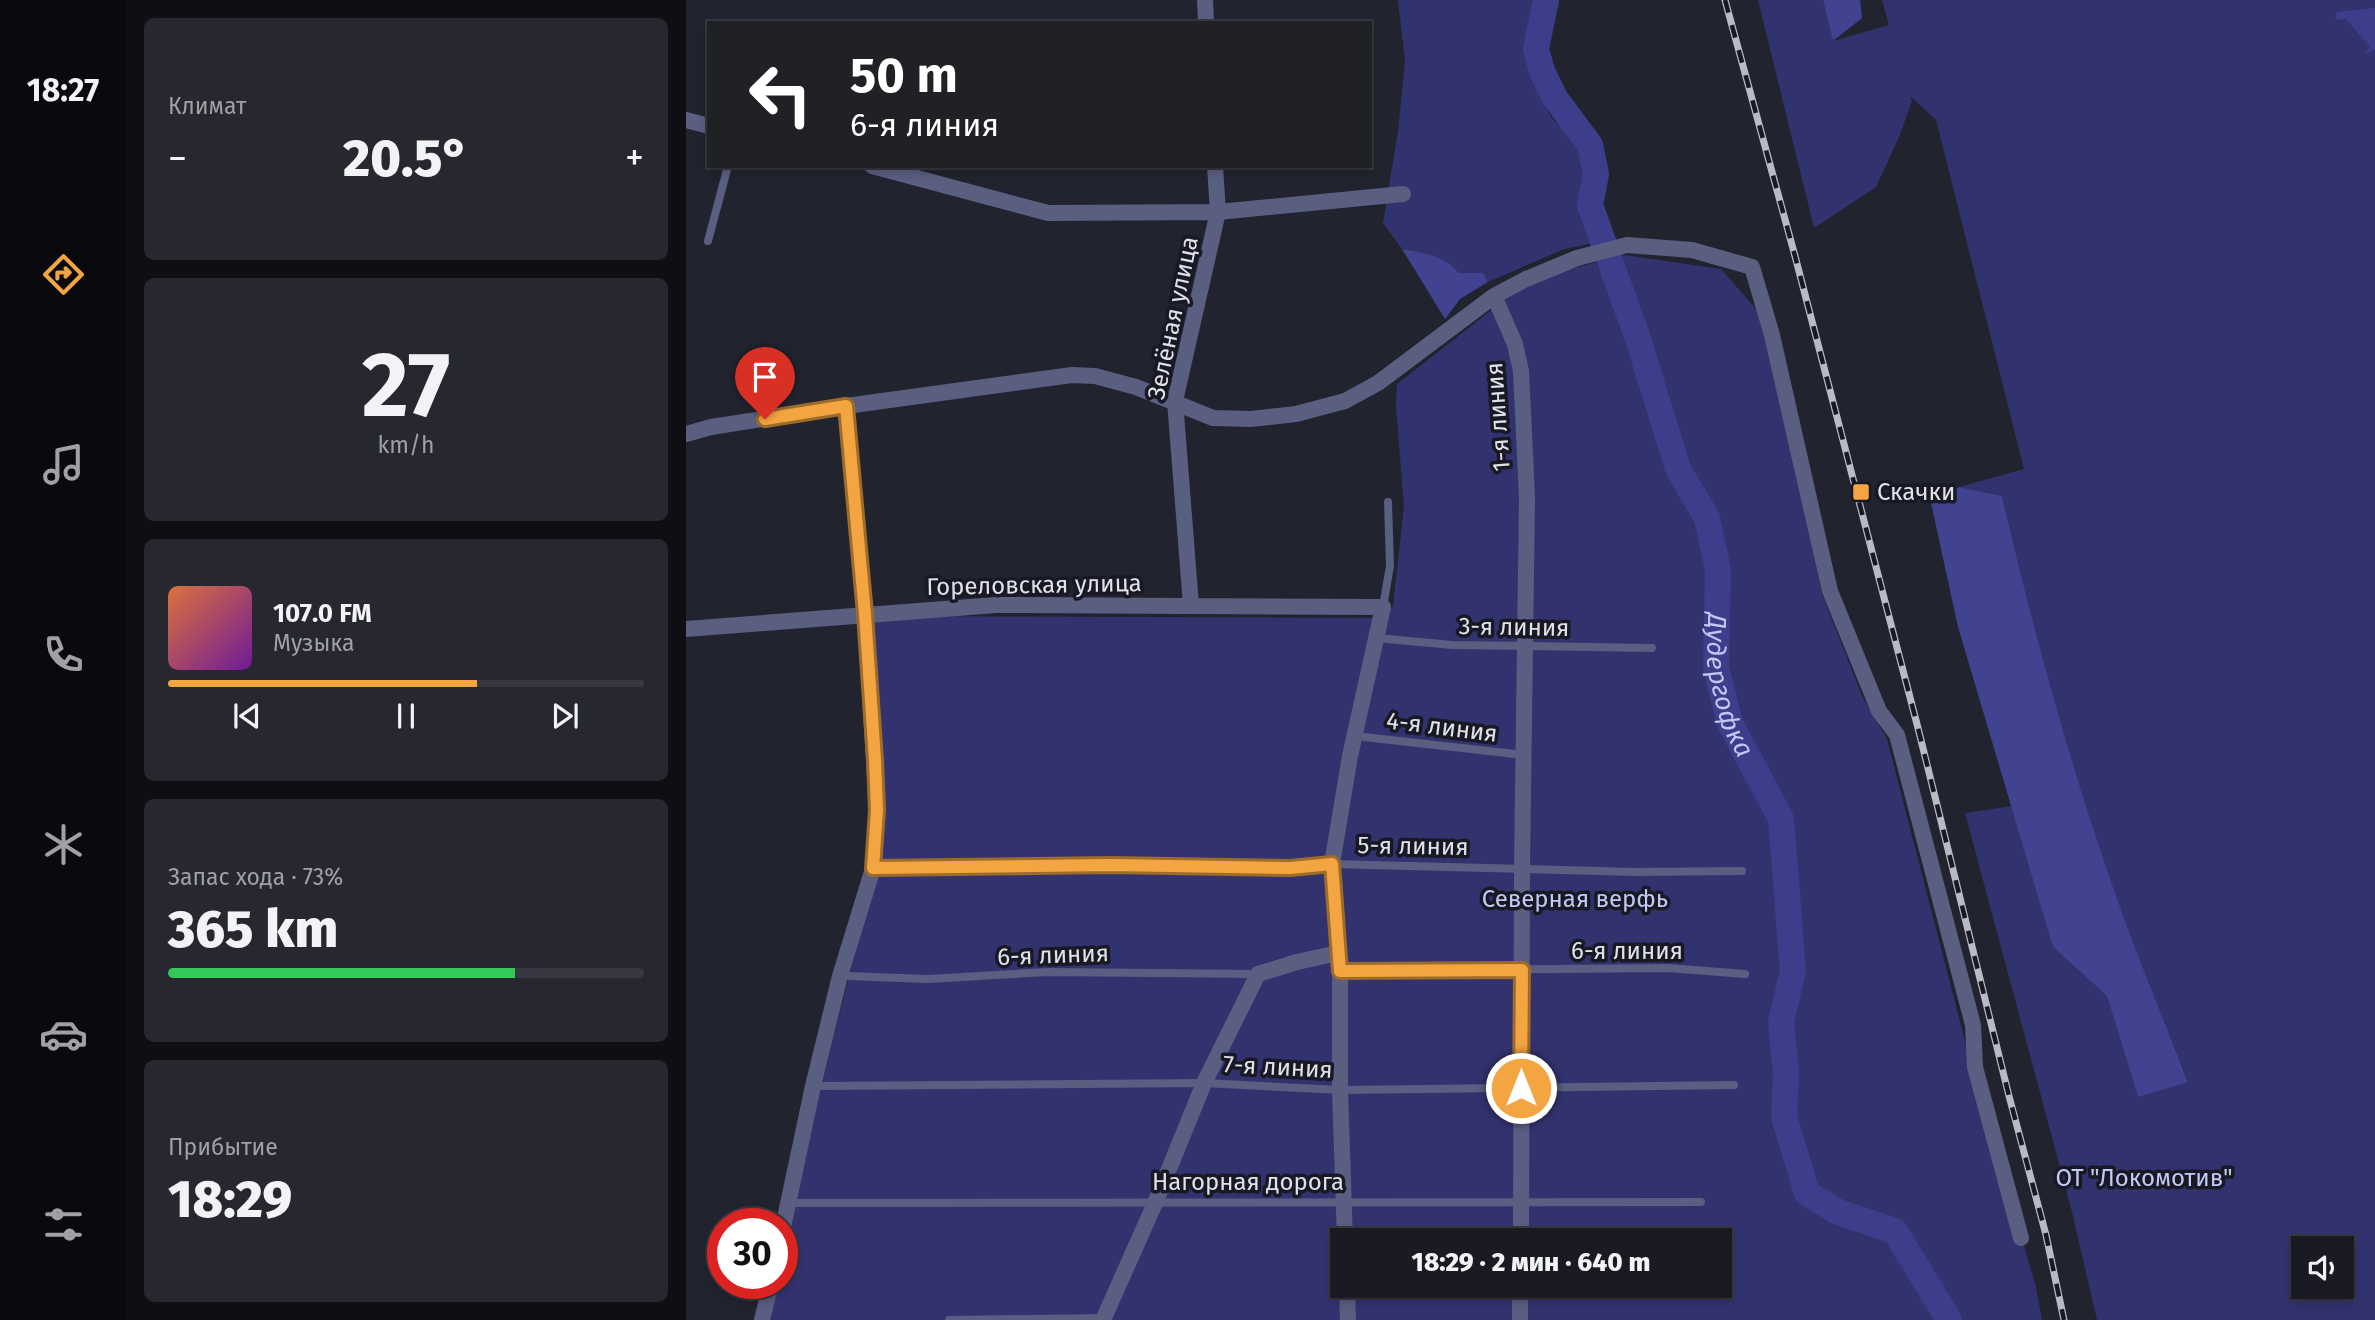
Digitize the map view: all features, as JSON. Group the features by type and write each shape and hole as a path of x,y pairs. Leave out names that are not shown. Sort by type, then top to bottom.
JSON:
{"street":[{"path":"1205,0 1206,21"},
{"path":"686,120 707,125"},
{"path":"879,168 1048,213 1218,212 1403,194"},
{"name":"Зелёная улица","path":"1191,605 1174,401 1218,212 1215,168"},
{"path":"686,433 846,406 1072,375 1095,376 1116,381 1174,401 1202,415 1222,419 1296,414 1345,401 1378,383 1494,296 1526,279 1587,255 1627,245 1692,250 1752,267 1772,335 1830,591 1879,711 1897,735 1973,1025 1975,1067 2021,1238"},
{"name":"1-я линия","path":"1494,296 1515,344 1521,371 1527,497 1521,1228"},
{"name":"Гореловская улица","path":"686,628 996,606 1383,607"},
{"path":"1345,1228 1340,1090 1340,971 1332,864 1340,808 1383,607"},
{"path":"790,1208 817,1086 873,868 877,810 865,614"},
{"path":"1104,1319 1204,1083 1258,974 1338,953"},
{"path":"1347,1298 1348,1320"},
{"path":"1520,1298 1520,1320"},
{"path":"762,1320 767,1299"}],"lane":[{"path":"708,242 728,168"},
{"path":"846,406 865,614"},
{"path":"1383,607 1390,566 1388,502"},
{"name":"3-я линия","path":"1377,638 1525,648 1652,648"},
{"name":"4-я линия","path":"1355,736 1524,755"},
{"name":"5-я линия","path":"873,868 1111,865 1290,868 1332,864 1635,873 1742,872"},
{"name":"6-я линия","path":"1340,971 1668,968 1745,974"},
{"name":"6-я линия","path":"844,976 928,979 1048,972 1258,974"},
{"name":"7-я линия","path":"817,1086 1204,1083 1340,1090 1734,1085"},
{"name":"Нагорная дорога","path":"792,1203 1701,1202"},
{"path":"949,1320 1104,1319"}],"green space":[{"path":"1398,0 1539,0 1529,42 1531,57 1550,115 1584,147 1586,163 1582,198 1594,243 1564,249 1488,282 1483,273 1459,273 1440,259 1402,249 1383,223 1398,131 1405,61"},
{"name":"ОТ \"Локомотив\"","path":"1758,0 1823,0 1833,41 1889,25 1882,0 2375,0 2375,1320 2097,1320 2072,1212 1965,813 2013,806 2053,947 2107,996 2138,1097 2188,1081 2109,878 2079,784 2025,592 2002,496 1959,487 2024,469 1936,120 1910,96 1912,101 1899,137 1876,187 1814,228"},
{"name":"Северная верфь","path":"1625,255 1721,269 1763,317 1822,594 1863,698 1887,739 1967,1049 2036,1287 2042,1320 770,1320 775,1299 798,1299 798,1208 794,1208 821,1086 877,868 884,760 872,616 1381,618 1393,606 1404,507 1396,407 1397,384 1508,295 1556,273"}],"shaded area":[{"path":"1823,0 1860,0 1862,18 1833,41"},
{"path":"2375,8 2375,50 2365,54 2370,47 2346,19 2335,20 2337,12"},
{"path":"1402,249 1440,259 1459,273 1483,273 1488,282 1460,299 1445,319"},
{"path":"1959,487 2002,496 2051,689 2094,832 2128,930 2188,1082 2138,1097 2107,996 2053,947 1958,627 1931,503"}],"waterway":[{"name":"Дудергофка","path":"1546,0 1536,49 1542,71 1555,98 1590,145 1596,174 1590,205 1638,339 1678,469 1707,518 1718,570 1716,668 1730,723 1781,819 1793,971 1781,1022 1786,1073 1784,1117 1807,1193 1838,1212 1895,1231 1949,1320"}],"railway":[{"path":"1725,0 1918,728 2046,1235 2064,1320"}],"place":[{"name":"Скачки","path":"1861,492"}],"route":[{"path":"765,419 846,406 875,760 877,810 873,868 1111,865 1290,868 1332,864 1340,971 1522,970 1521,1088"}]}
